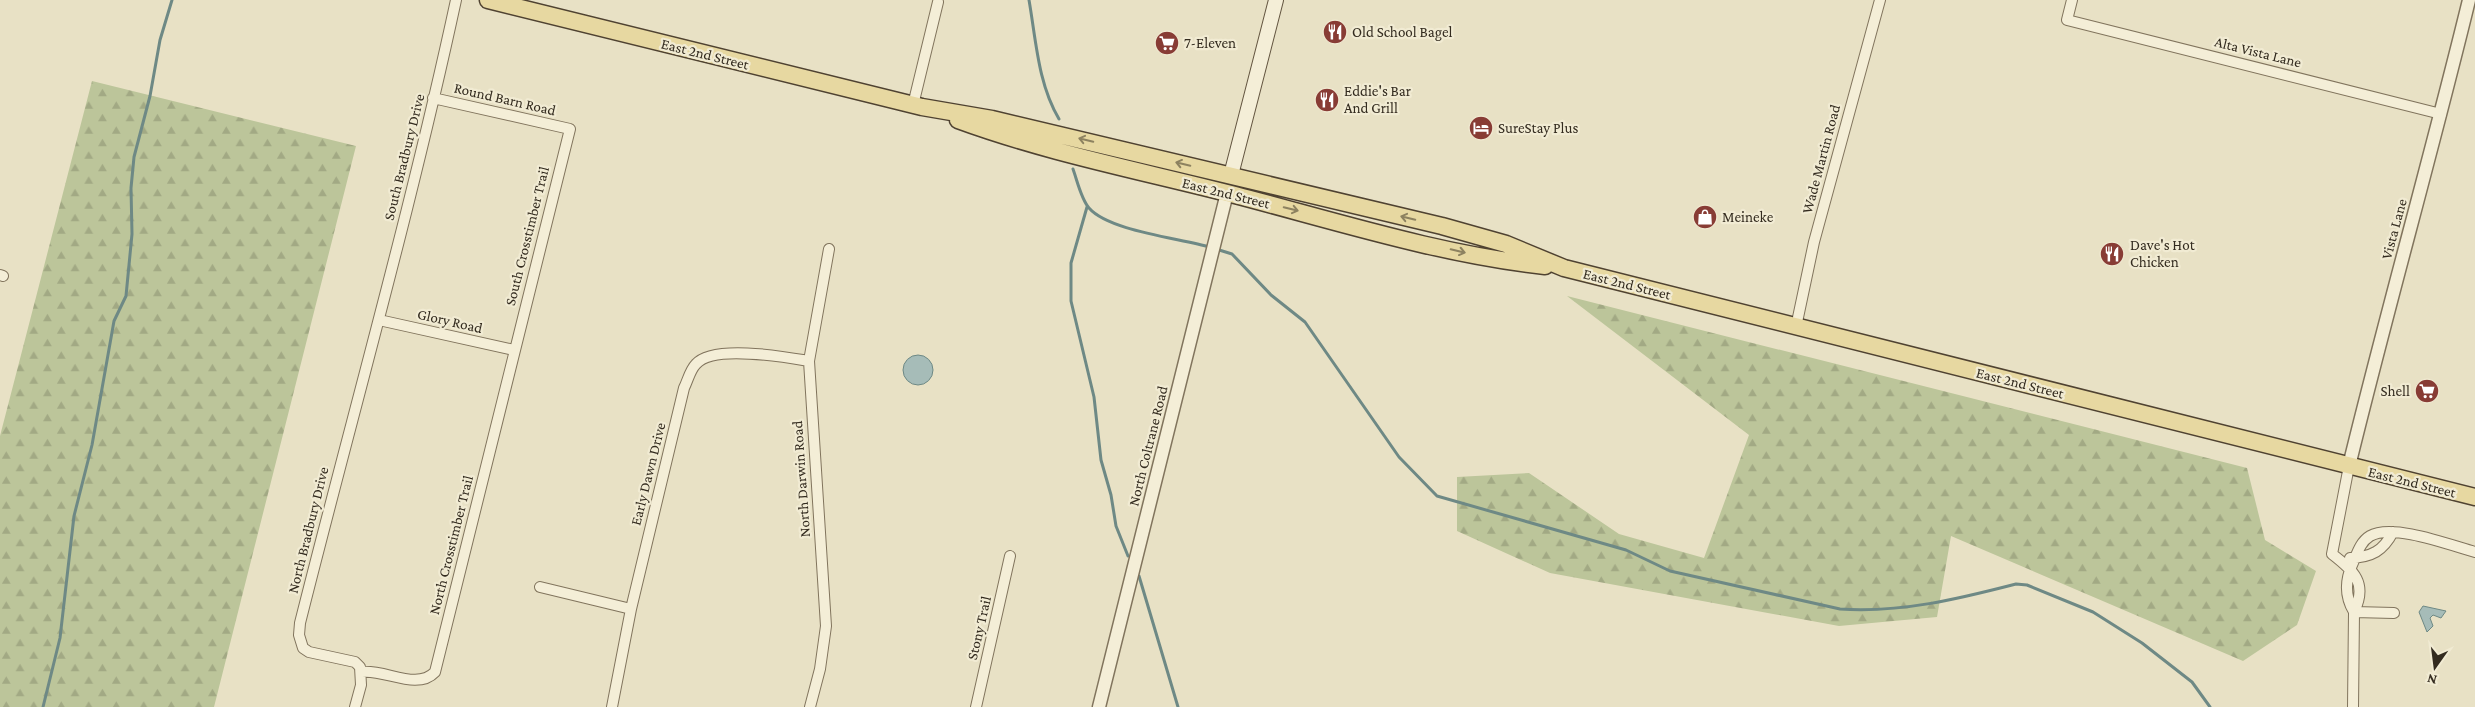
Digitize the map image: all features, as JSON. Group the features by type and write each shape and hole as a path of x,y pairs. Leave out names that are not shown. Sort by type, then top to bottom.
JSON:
{"main road":[{"name":"East 2nd Street","path":"488,0 528,5 917,106 989,131 1066,153 1380,232 1502,261 1564,268 2475,497"},
{"path":"1227,193 1276,0"},
{"name":"East 2nd Street","path":"917,106 992,118 1442,226 1506,244 1564,268"},
{"path":"1380,232 1435,232 1442,226"}],"street":[{"name":"South Bradbury Drive","path":"379,320 456,0"},
{"name":"Wade Martin Road","path":"1796,327 1814,242 1880,0"},
{"name":"Alta Vista Lane","path":"2072,0 2067,20 2441,114"},
{"name":"Vista Lane","path":"2349,466 2470,0"},
{"path":"917,106 938,2"},
{"name":"Round Barn Road","path":"433,98 570,129"},
{"name":"South Crosstimber Trail","path":"514,350 570,129"},
{"name":"North Coltrane Road","path":"1099,707 1227,193"},
{"name":"North Darwin Road","path":"810,707 820,669 826,626 809,361 829,249"},
{"name":"Glory Road","path":"379,320 514,350"},
{"name":"North Bradbury Drive","path":"362,672 355,662 309,652 303,648 299,635 300,624 352,416 379,320"},
{"name":"North Crosstimber Trail","path":"362,672 374,670 418,680 430,678 435,672 514,350"},
{"name":"Early Dawn Drive","path":"612,707 630,609 684,388 697,362 708,356 744,354 809,361"},
{"path":"2349,466 2332,554 2350,569 2359,582 2359,602 2354,612 2352,707"},
{"path":"2354,612 2348,603 2346,582 2362,543 2371,535 2385,531 2392,532 2475,552"},
{"path":"2338,559 2370,556 2380,551 2392,532"},
{"name":"Stony Trail","path":"976,707 1010,556"},
{"path":"540,587 630,609"},
{"path":"2347,592 2359,592"},
{"path":"2354,612 2394,613"},
{"path":"356,707 362,672"}],"green space":[{"path":"92,81 356,146 214,707 0,707 0,436"},
{"path":"1567,296 2247,468 2265,540 2316,571 2297,625 2243,661 1951,536 1937,617 1839,626 1550,573 1457,531 1457,477 1529,473 1619,534 1704,558 1749,435"}],"water":[{"path":"918,355 928,360 933,370 928,380 918,385 908,380 903,370 908,360"},
{"path":"2423,606 2446,611 2441,618 2433,615 2430,618 2433,626 2427,632 2419,612"}],"waterway":[{"path":"43,707 60,638 74,516 92,445 114,321 126,296 132,234 131,188 134,157 150,96 160,40 172,0"},
{"path":"1029,0 1042,77 1046,91 1059,119"},
{"path":"1073,169 1084,200 1089,208 1099,216 1112,223 1145,233 1210,247"},
{"path":"1087,207 1071,263 1071,301 1094,397 1101,460 1111,495 1116,526 1128,556"},
{"path":"1216,249 1232,254 1271,295 1305,322 1399,457 1437,496 1626,550 1670,571 1840,609 1863,610 1907,607 1951,600 2016,584 2027,585 2093,612 2142,643 2192,682 2210,707"},
{"path":"1139,576 1178,707"}],"place":[{"name":"Old School Bagel","path":"1335,32"},
{"name":"7-Eleven","path":"1167,43"},
{"name":"Eddie's Bar And Grill","path":"1327,100"},
{"name":"SureStay Plus","path":"1481,128"},
{"name":"Meineke","path":"1705,217"},
{"name":"Dave's Hot Chicken","path":"2112,254"},
{"name":"Shell","path":"2427,391"}]}
